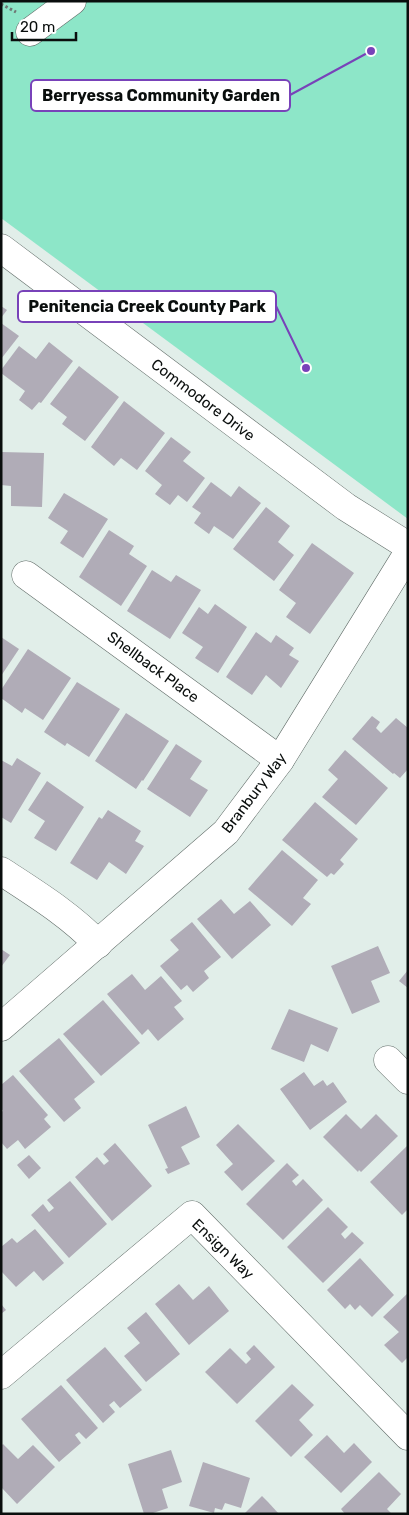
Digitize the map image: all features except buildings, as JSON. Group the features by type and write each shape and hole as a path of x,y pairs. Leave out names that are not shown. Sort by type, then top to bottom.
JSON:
{"street":[{"path":"30,32 72,1"},
{"name":"Commodore Drive","path":"1,248 346,507 408,546"},
{"name":"Branbury Way","path":"1,1027 226,832 280,760 408,553"},
{"name":"Shellback Place","path":"26,575 280,760"},
{"path":"1,871 52,904 80,925 98,944"},
{"path":"388,1060 408,1080"},
{"name":"Ensign Way","path":"1,1375 192,1215 408,1436"}],"green space":[{"path":"1,1 408,1 408,519 1,218"}],"place":[{"name":"Berryessa Community Garden","path":"371,51"},
{"name":"Penitencia Creek County Park","path":"306,368"}]}
